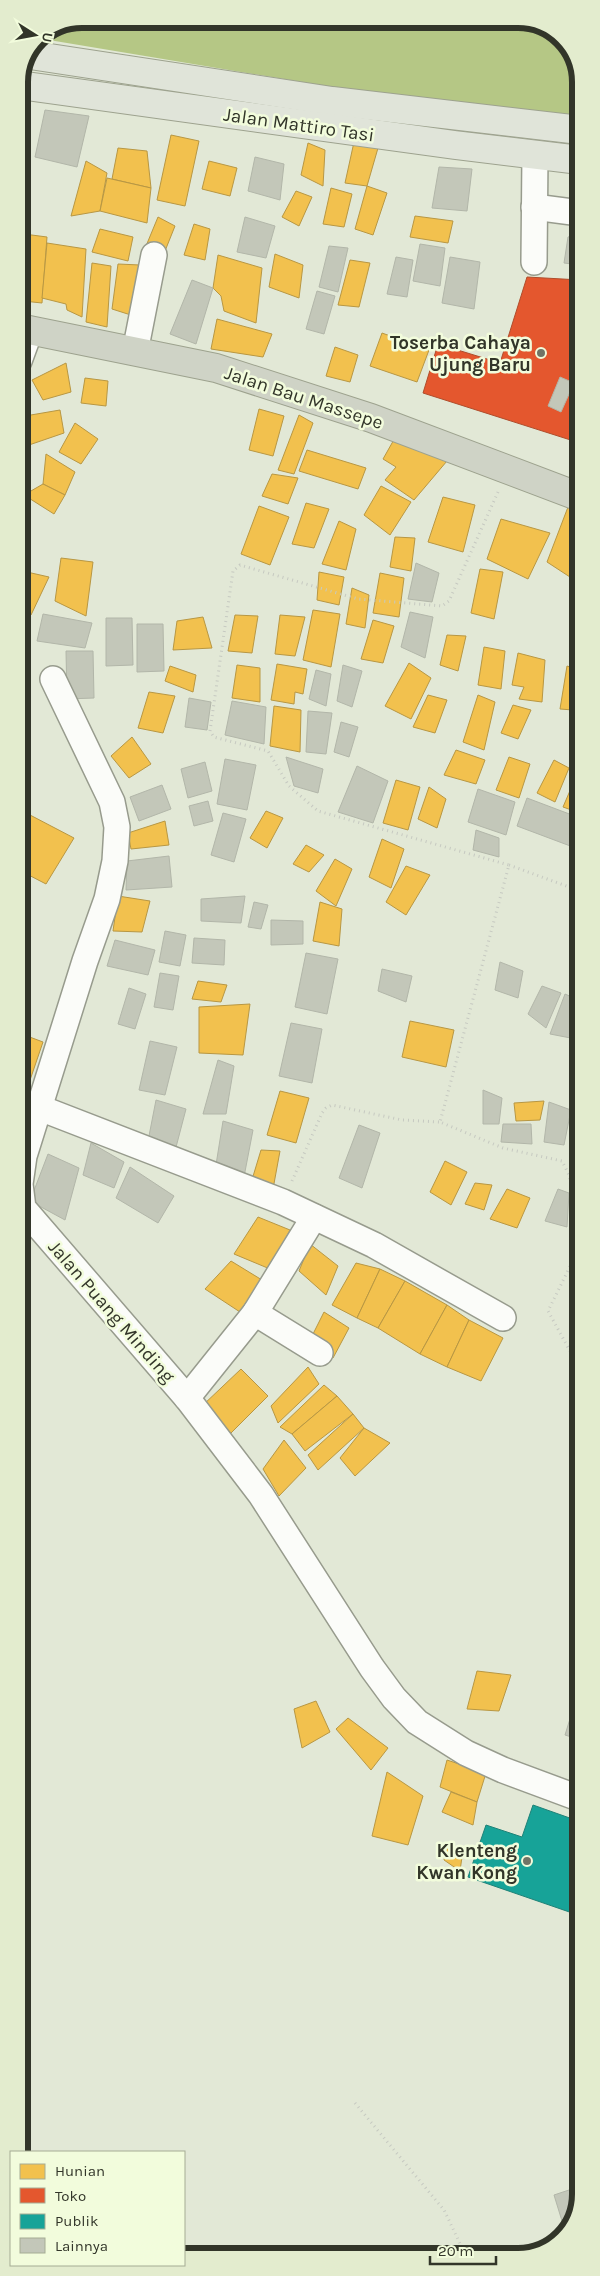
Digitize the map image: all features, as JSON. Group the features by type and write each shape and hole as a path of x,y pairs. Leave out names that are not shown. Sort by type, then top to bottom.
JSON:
{"highway":[{"name":"Jalan Bau Massepe","path":"27,330 216,368 371,418 572,494"}],"main road":[{"name":"Jalan Mattiro Tasi","path":"60,60 332,101 572,129"},
{"name":"Jalan Mattiro Tasi","path":"27,86 329,128 572,159"},
{"path":"329,128 332,101"}],"street":[{"path":"534,262 535,154"},
{"path":"534,207 572,212"},
{"path":"136,352 154,256"},
{"name":"Jalan Puang Minding","path":"27,1147 85,961 107,899 115,861 117,827 112,802 103,778 53,679"},
{"path":"40,1108 283,1202 374,1245 503,1318"},
{"name":"Jalan Puang Minding","path":"27,1213 187,1398 261,1496 372,1668 394,1698 412,1716 466,1753 503,1770 572,1796"},
{"path":"187,1398 255,1313 314,1217"},
{"path":"255,1313 320,1353"}],"path":[{"path":"508,470 449,601 442,606 358,599 240,565 236,567 233,571 210,730 214,737 268,751 289,786 318,811 509,865 572,888"},
{"path":"440,1122 509,865"},
{"path":"283,1202 326,1108 332,1105 402,1120 440,1122 503,1148 562,1161 569,1175 572,1189"},
{"path":"572,1262 548,1311 572,1355"},
{"path":"355,2103 444,2210 462,2248"}],"shaded area":[{"path":"82,27 532,29 554,41 568,61 572,82 572,117 386,96 60,42 60,33"}],"building: Hunian":[{"path":"171,135 199,141 185,206 157,200"},
{"path":"354,142 378,148 367,186 345,183"},
{"path":"308,143 325,150 323,186 301,175"},
{"path":"118,148 147,151 151,188 112,179"},
{"path":"86,161 107,173 100,211 71,216"},
{"path":"209,161 237,168 230,196 202,189"},
{"path":"107,178 151,188 147,223 100,211"},
{"path":"367,186 387,193 373,235 355,229"},
{"path":"331,188 352,194 344,227 323,224"},
{"path":"296,191 312,197 299,226 282,217"},
{"path":"415,216 453,221 448,243 410,237"},
{"path":"158,217 175,226 165,251 146,246"},
{"path":"194,224 210,229 205,260 184,255"},
{"path":"100,229 133,237 128,261 92,252"},
{"path":"27,234 47,237 42,303 27,301"},
{"path":"47,243 86,249 82,317 67,310 66,304 42,298"},
{"path":"275,254 303,265 299,298 269,287"},
{"path":"218,255 262,268 256,323 224,311 221,296 213,288"},
{"path":"350,260 370,263 359,307 338,305"},
{"path":"92,263 111,266 107,327 86,322"},
{"path":"118,264 140,265 134,316 112,309"},
{"path":"217,319 272,334 263,357 211,349"},
{"path":"382,333 429,350 417,382 370,366"},
{"path":"335,347 358,355 350,382 326,376"},
{"path":"66,363 71,392 43,400 32,380"},
{"path":"85,378 108,381 106,406 81,403"},
{"path":"259,409 284,416 273,456 249,450"},
{"path":"60,410 64,433 29,445 27,416"},
{"path":"299,415 313,423 294,474 278,470"},
{"path":"75,423 98,439 81,464 59,452"},
{"path":"396,436 447,461 414,500 385,480 396,467 383,459"},
{"path":"307,450 366,468 358,489 299,471"},
{"path":"46,454 75,472 65,495 43,484"},
{"path":"272,474 298,478 288,504 262,496"},
{"path":"43,484 65,495 54,514 27,497 27,493"},
{"path":"381,486 411,502 390,535 364,515"},
{"path":"443,497 475,505 463,552 428,542"},
{"path":"306,503 329,509 314,548 292,544"},
{"path":"259,506 289,517 270,565 241,554"},
{"path":"568,507 572,509 572,578 547,562"},
{"path":"501,519 550,533 528,579 487,559"},
{"path":"339,521 356,529 346,570 322,564"},
{"path":"395,537 415,538 411,571 390,567"},
{"path":"61,558 93,562 86,616 55,601"},
{"path":"480,569 503,572 494,619 471,613"},
{"path":"27,572 49,577 31,615 27,614"},
{"path":"319,572 344,577 339,605 317,600"},
{"path":"380,573 404,578 399,617 373,613"},
{"path":"352,588 369,595 365,628 346,624"},
{"path":"313,610 340,614 331,667 303,660"},
{"path":"235,615 258,616 252,653 228,651"},
{"path":"280,615 305,617 295,656 275,654"},
{"path":"203,617 212,648 173,650 177,621"},
{"path":"373,620 394,626 383,663 361,659"},
{"path":"447,635 466,636 458,671 440,665"},
{"path":"484,647 505,651 501,689 478,685"},
{"path":"518,653 545,660 542,702 519,699 524,687 512,685"},
{"path":"409,663 431,678 411,719 385,706"},
{"path":"277,664 307,669 303,694 295,692 294,704 271,700"},
{"path":"237,665 260,668 260,702 232,698"},
{"path":"170,666 196,675 193,692 165,681"},
{"path":"567,666 572,668 572,710 560,709"},
{"path":"149,692 175,696 163,733 138,728"},
{"path":"428,695 447,700 435,733 413,727"},
{"path":"478,695 495,702 484,750 463,742"},
{"path":"513,705 531,710 518,739 501,733"},
{"path":"274,706 301,710 300,752 270,746"},
{"path":"132,737 151,764 129,778 111,756"},
{"path":"456,750 485,760 476,784 444,775"},
{"path":"509,757 530,764 519,798 496,790"},
{"path":"554,760 569,768 555,802 537,793"},
{"path":"396,780 420,787 408,830 383,823"},
{"path":"572,786 572,810 563,807"},
{"path":"429,787 446,799 437,828 418,819"},
{"path":"266,811 283,818 267,848 250,838"},
{"path":"30,815 74,838 46,884 27,874 27,820"},
{"path":"165,821 169,845 131,849 128,833"},
{"path":"382,839 404,849 391,888 369,877"},
{"path":"306,845 324,855 309,872 293,864"},
{"path":"335,859 352,869 336,906 316,891"},
{"path":"406,866 430,875 406,915 386,902"},
{"path":"118,896 150,901 142,932 113,931"},
{"path":"320,902 342,909 339,946 313,941"},
{"path":"198,981 227,985 221,1002 192,999"},
{"path":"250,1004 243,1055 199,1053 199,1007"},
{"path":"410,1021 454,1030 446,1067 402,1057"},
{"path":"27,1036 43,1042 27,1086"},
{"path":"280,1091 309,1098 296,1143 267,1135"},
{"path":"544,1101 540,1120 516,1121 514,1103"},
{"path":"261,1150 280,1151 273,1189 251,1183"},
{"path":"445,1161 467,1172 451,1205 430,1192"},
{"path":"475,1183 492,1185 484,1210 465,1204"},
{"path":"507,1189 530,1198 517,1228 490,1219"},
{"path":"258,1217 290,1230 270,1269 234,1254"},
{"path":"310,1244 338,1266 326,1295 299,1271"},
{"path":"231,1261 262,1280 240,1312 205,1289"},
{"path":"356,1263 380,1269 357,1318 332,1305"},
{"path":"380,1269 405,1281 378,1328 357,1318"},
{"path":"405,1281 447,1305 420,1354 378,1328"},
{"path":"447,1305 469,1320 447,1367 420,1354"},
{"path":"324,1312 349,1328 333,1358 310,1340"},
{"path":"469,1320 503,1338 481,1381 447,1367"},
{"path":"308,1367 319,1384 278,1423 271,1406"},
{"path":"241,1369 268,1396 231,1433 202,1406"},
{"path":"324,1385 337,1396 292,1434 280,1427"},
{"path":"337,1396 353,1414 305,1451 292,1434"},
{"path":"353,1414 364,1428 318,1470 308,1455"},
{"path":"364,1428 390,1443 355,1476 340,1458"},
{"path":"284,1440 306,1468 279,1496 263,1469"},
{"path":"477,1671 511,1675 499,1711 467,1709"},
{"path":"316,1701 330,1732 302,1748 294,1709"},
{"path":"348,1718 388,1748 371,1770 336,1729"},
{"path":"447,1760 486,1773 477,1802 440,1787"},
{"path":"387,1772 423,1796 408,1845 372,1836"},
{"path":"451,1792 477,1802 473,1825 442,1812"},
{"path":"448,1845 463,1850 460,1871 444,1860"}],"building: Toko":[{"name":"Toserba Cahaya Ujung Baru","path":"527,277 572,280 572,440 423,393 438,344 500,363"}],"building: Publik":[{"name":"Klenteng Kwan Kong","path":"533,1805 572,1819 572,1913 468,1877 486,1825 522,1837"}],"building: Lainnya":[{"path":"45,110 89,116 77,167 35,157"},
{"path":"255,157 284,164 280,200 248,191"},
{"path":"439,167 472,169 467,211 432,208"},
{"path":"245,217 275,226 266,258 237,252"},
{"path":"572,236 572,264 564,263 568,237"},
{"path":"420,244 445,248 440,286 413,281"},
{"path":"329,246 348,248 338,292 319,287"},
{"path":"396,257 413,260 407,297 387,294"},
{"path":"450,257 480,262 474,309 442,303"},
{"path":"192,280 213,288 196,344 170,334"},
{"path":"317,291 335,296 324,334 306,329"},
{"path":"560,377 572,382 572,387 561,412 548,406"},
{"path":"416,563 439,573 432,602 408,599"},
{"path":"410,612 433,617 425,658 401,647"},
{"path":"43,614 92,623 85,648 37,641"},
{"path":"106,618 132,618 133,665 106,666"},
{"path":"137,624 163,624 164,671 137,672"},
{"path":"66,651 93,651 94,698 67,699"},
{"path":"343,665 362,671 352,707 337,701"},
{"path":"316,670 331,674 326,706 309,699"},
{"path":"189,698 211,702 207,730 185,727"},
{"path":"232,701 266,707 264,744 225,735"},
{"path":"308,711 332,713 326,754 306,752"},
{"path":"341,722 358,727 349,757 334,752"},
{"path":"286,757 323,769 318,793 294,786"},
{"path":"225,759 256,765 247,810 217,804"},
{"path":"205,762 212,791 188,798 181,769"},
{"path":"357,766 388,781 373,823 338,812"},
{"path":"162,785 171,809 139,821 130,797"},
{"path":"478,789 515,802 506,835 468,822"},
{"path":"527,798 572,815 572,847 517,826"},
{"path":"208,801 213,821 194,826 189,806"},
{"path":"223,813 246,819 234,862 211,855"},
{"path":"476,830 499,838 499,857 473,850"},
{"path":"169,856 172,887 126,890 127,861"},
{"path":"245,896 241,923 201,921 201,899"},
{"path":"254,902 268,905 261,929 248,927"},
{"path":"271,920 303,921 303,944 271,945"},
{"path":"165,931 186,935 180,966 159,962"},
{"path":"194,938 225,940 224,965 192,963"},
{"path":"115,940 155,950 148,975 107,966"},
{"path":"306,953 338,959 327,1014 295,1007"},
{"path":"500,962 523,971 518,998 495,990"},
{"path":"382,969 412,976 406,1002 378,991"},
{"path":"160,973 179,976 173,1010 154,1007"},
{"path":"542,986 561,993 546,1028 528,1014"},
{"path":"129,988 146,994 135,1029 118,1024"},
{"path":"565,994 572,997 572,1038 550,1034"},
{"path":"291,1023 322,1029 312,1083 279,1076"},
{"path":"150,1041 177,1047 165,1095 139,1090"},
{"path":"218,1060 234,1066 226,1114 203,1114"},
{"path":"483,1090 502,1098 499,1124 483,1124"},
{"path":"156,1100 186,1109 175,1151 148,1141"},
{"path":"549,1102 571,1110 564,1145 544,1142"},
{"path":"223,1121 253,1130 243,1182 215,1171"},
{"path":"503,1124 531,1124 532,1144 501,1142"},
{"path":"359,1125 380,1133 362,1188 339,1178"},
{"path":"91,1143 124,1162 114,1188 83,1175"},
{"path":"48,1154 79,1168 65,1220 30,1201"},
{"path":"130,1167 174,1196 158,1223 116,1198"},
{"path":"558,1189 569,1193 567,1227 545,1221"},
{"path":"572,1712 572,1737 565,1735"},
{"path":"572,2189 570,2212 563,2224 554,2195"}],"place":[{"name":"Toserba Cahaya Ujung Baru","path":"541,353"},
{"name":"Klenteng Kwan Kong","path":"527,1861"}]}
